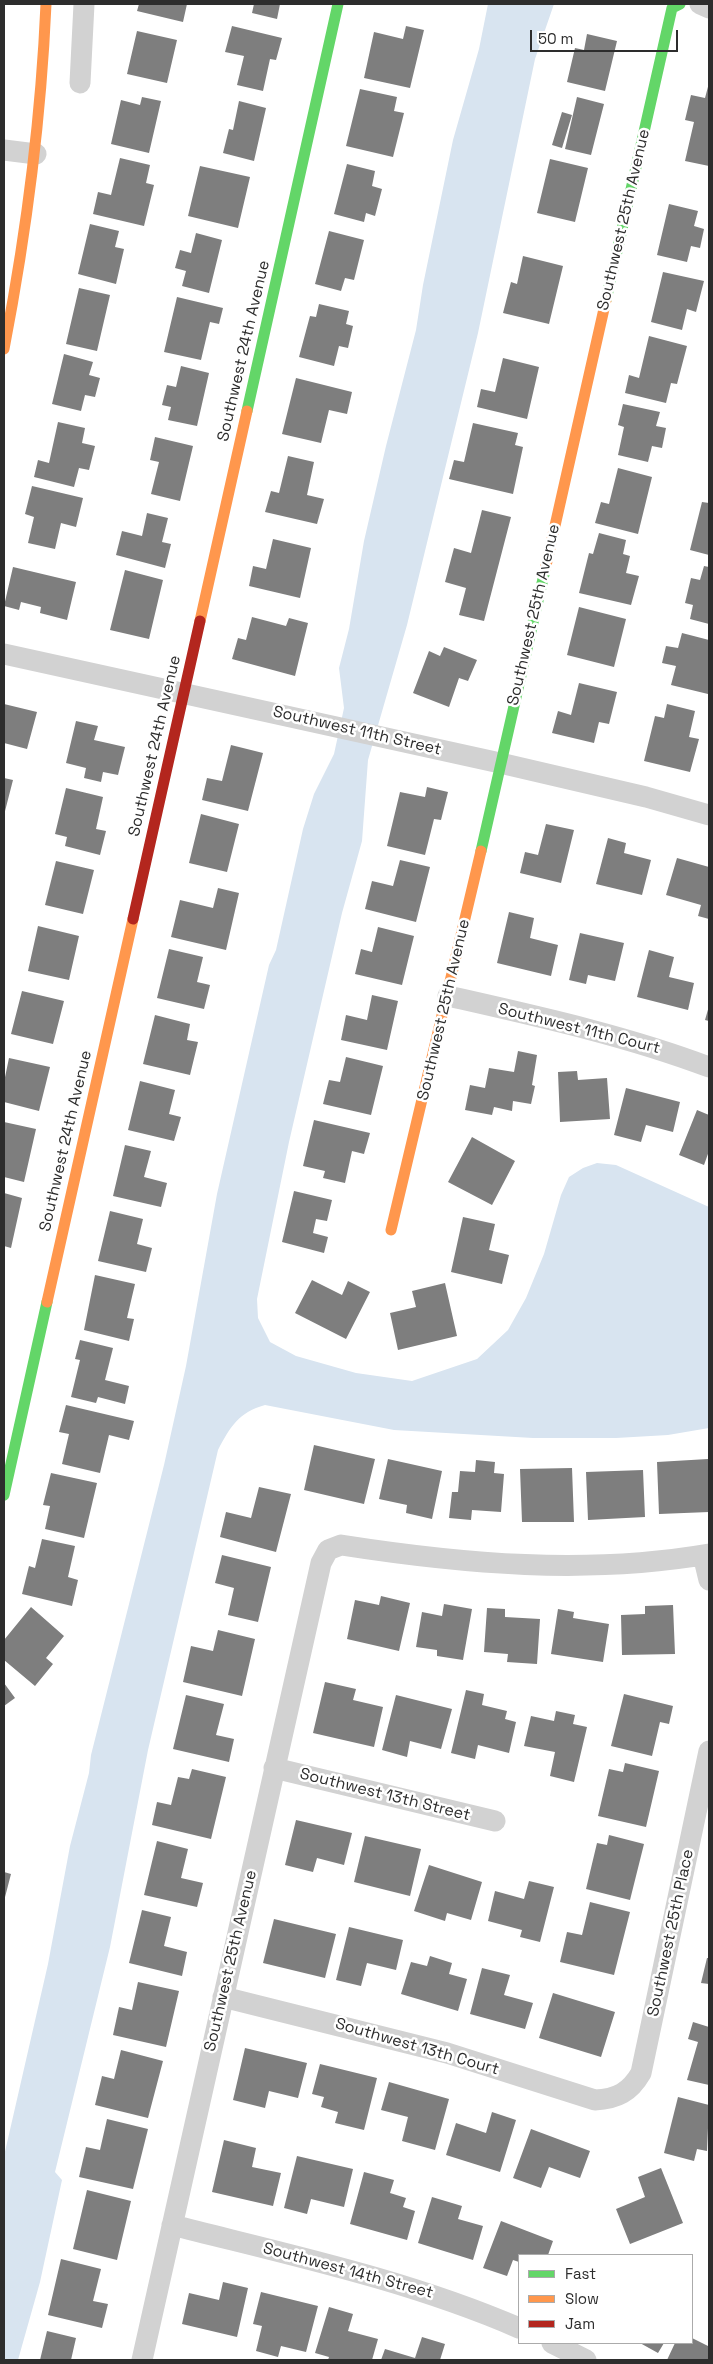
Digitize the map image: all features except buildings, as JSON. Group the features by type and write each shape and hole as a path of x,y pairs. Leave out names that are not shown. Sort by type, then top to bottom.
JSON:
{"street":[{"path":"4,349 24,249 36,154 46,4"},
{"path":"80,83 84,4"},
{"name":"Southwest 24th Avenue","path":"4,1495 338,4"},
{"name":"Southwest 25th Avenue","path":"391,1230 448,996 672,8 680,4"},
{"path":"700,4 709,8"},
{"path":"4,150 36,154"},
{"name":"Southwest 11th Street","path":"4,654 184,692 500,763 646,797 709,815"},
{"name":"Southwest 11th Court","path":"448,996 605,1032 709,1067"},
{"name":"Southwest 25th Avenue","path":"142,2360 321,1563 328,1550 341,1545 424,1558 493,1564 562,1566 611,1564 706,1554"},
{"path":"706,1554 709,1580"},
{"name":"Southwest 25th Place","path":"610,2099 623,2094 634,2085 641,2072 709,1751"},
{"name":"Southwest 13th Street","path":"274,1768 495,1821"},
{"name":"Southwest 13th Court","path":"223,1997 447,2053 595,2100 610,2099"},
{"name":"Southwest 14th Street","path":"172,2225 380,2278 448,2300 518,2328"},
{"path":"554,2344 586,2360"}],"shaded area":[{"path":"488,4 554,4 535,59 478,333 407,625 368,760 362,841 342,913 289,1142 257,1299 258,1318 270,1342 296,1356 356,1373 412,1381 477,1359 508,1330 526,1298 544,1254 561,1195 569,1177 583,1168 597,1163 616,1165 709,1207 709,1428 668,1435 616,1438 533,1438 394,1430 265,1405 248,1412 236,1421 218,1450 148,1750 110,1947 55,2172 62,2180 40,2282 18,2360 4,2360 4,2156 48,1964 70,1846 89,1773 91,1755 164,1465 186,1366 217,1194 269,965 276,950 303,829 314,794 334,754 344,708 339,668 349,629 364,541 416,330 423,285 453,140 479,49"}],"traffic: fast":[{"path":"247,411 338,4"},
{"path":"606,300 672,8 680,4"},
{"path":"481,851 545,570"},
{"path":"4,1495 47,1302"}],"traffic: slow":[{"path":"4,349 26,220 40,91 46,4"},
{"path":"545,570 606,300"},
{"path":"200,621 247,411"},
{"path":"391,1230 481,851"},
{"path":"47,1302 133,919"}],"traffic: jam":[{"path":"133,919 200,621"}]}
